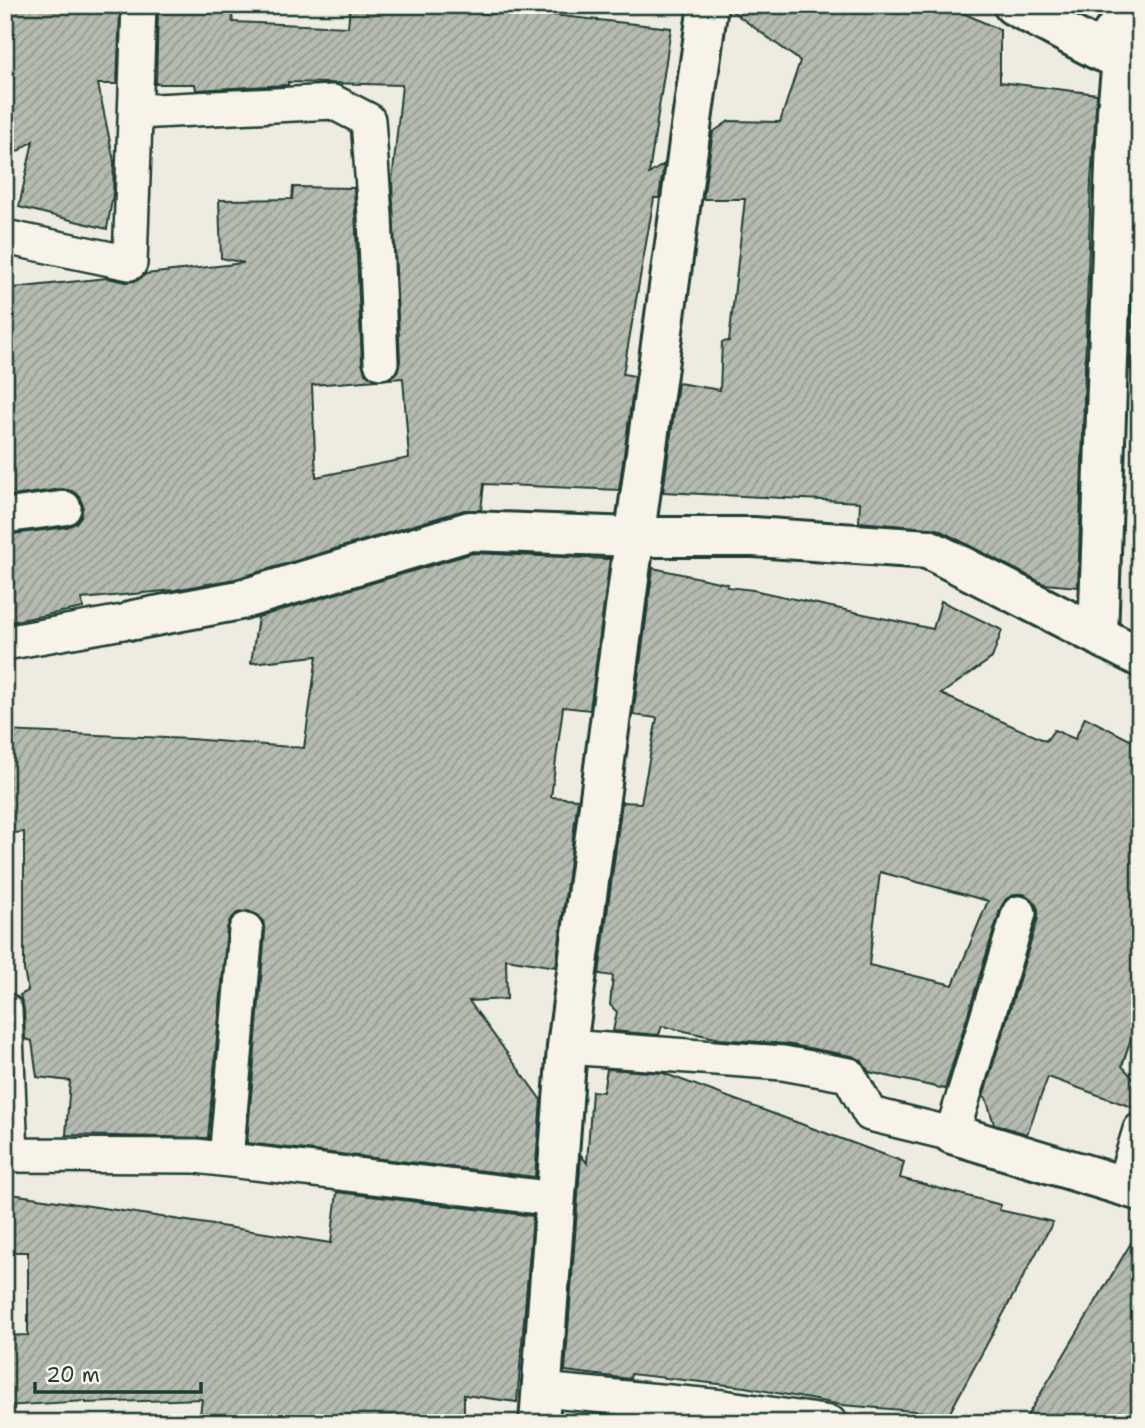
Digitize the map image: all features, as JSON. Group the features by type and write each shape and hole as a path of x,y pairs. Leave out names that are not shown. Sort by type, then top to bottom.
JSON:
{"street":[{"path":"540,1406 567,1046 708,5"},
{"path":"1013,5 1120,59"},
{"path":"1098,635 1117,111 1120,59 1133,5"},
{"path":"134,620 240,600 470,531 634,537 753,537 928,549 1140,657"},
{"path":"951,1134 1131,1188"}],"lane":[{"path":"5,237 130,262 139,5"},
{"path":"136,112 333,102 368,120 381,362"},
{"path":"5,516 64,509"},
{"path":"5,643 134,620"},
{"path":"567,1046 783,1063 849,1074 870,1114 951,1134 1019,913"},
{"path":"226,1159 246,930"},
{"path":"5,1010 8,1155 196,1156 556,1199"},
{"path":"1131,1188 1140,1130"},
{"path":"540,1406 723,1407 830,1423"}],"building":[{"path":"5,5 108,5 108,11 120,11 117,84 98,84 114,161 113,194 107,229 19,207 33,141 5,160"},
{"path":"350,5 393,5 393,9 525,15 525,12 671,28 649,174 664,164 659,198 654,198 623,374 635,376 619,490 484,484 481,510 464,510 235,579 175,590 82,599 83,608 5,623 5,535 67,527 76,523 83,506 79,496 62,489 5,497 5,289 107,278 136,281 146,274 244,263 221,258 219,200 292,199 293,187 354,188 362,363 365,373 377,380 312,385 316,477 409,458 403,378 388,379 398,371 400,361 392,182 402,85 288,82 288,85 196,90 195,84 156,84 158,10 231,7 233,22 348,27"},
{"path":"729,5 946,5 1000,30 1000,82 1097,94 1091,182 1078,587 1044,584 937,529 859,522 860,502 663,492 678,383 720,390 722,342 729,341 745,199 703,199 713,132 729,121 780,122 800,61 729,9"},
{"path":"1136,184 1140,184 1140,371 1130,369"},
{"path":"473,553 610,559 590,710 563,707 551,797 578,799 556,967 506,959 507,999 469,1001 541,1100 535,1177 247,1143 265,932 263,921 258,915 248,911 237,913 227,928 208,1138 66,1135 70,1081 37,1077 32,1041 25,1039 24,1009 20,995 28,991 24,970 24,832 5,834 5,731 190,739 304,748 317,656 251,663 258,617"},
{"path":"653,568 728,584 727,587 753,590 933,629 941,601 1002,630 992,658 941,694 1046,741 1054,730 1075,739 1085,717 1140,745 1140,1011 1122,1066 1140,1086 1140,1110 1048,1077 1027,1134 994,1124 986,1098 983,1097 1038,918 1038,909 1033,900 1024,894 1015,894 1006,899 1001,907 945,1089 869,1072 861,1060 852,1056 786,1044 720,1039 662,1026 659,1035 613,1031 617,1012 610,1005 613,976 599,974 622,802 641,803 657,718 633,715","holes":["880,872 988,901 953,985 869,965"]},
{"path":"607,1069 663,1073 904,1162 900,1178 1001,1205 999,1210 1053,1222 949,1414 842,1405 745,1387 631,1374 630,1379 565,1371 581,1155 587,1163 592,1091 603,1092"},
{"path":"337,1192 533,1216 517,1402 464,1395 464,1423 199,1423 202,1399 86,1401 5,1406 5,1336 28,1335 28,1252 5,1252 5,1193 331,1243"},
{"path":"1140,1228 1140,1423 1023,1423"}]}
